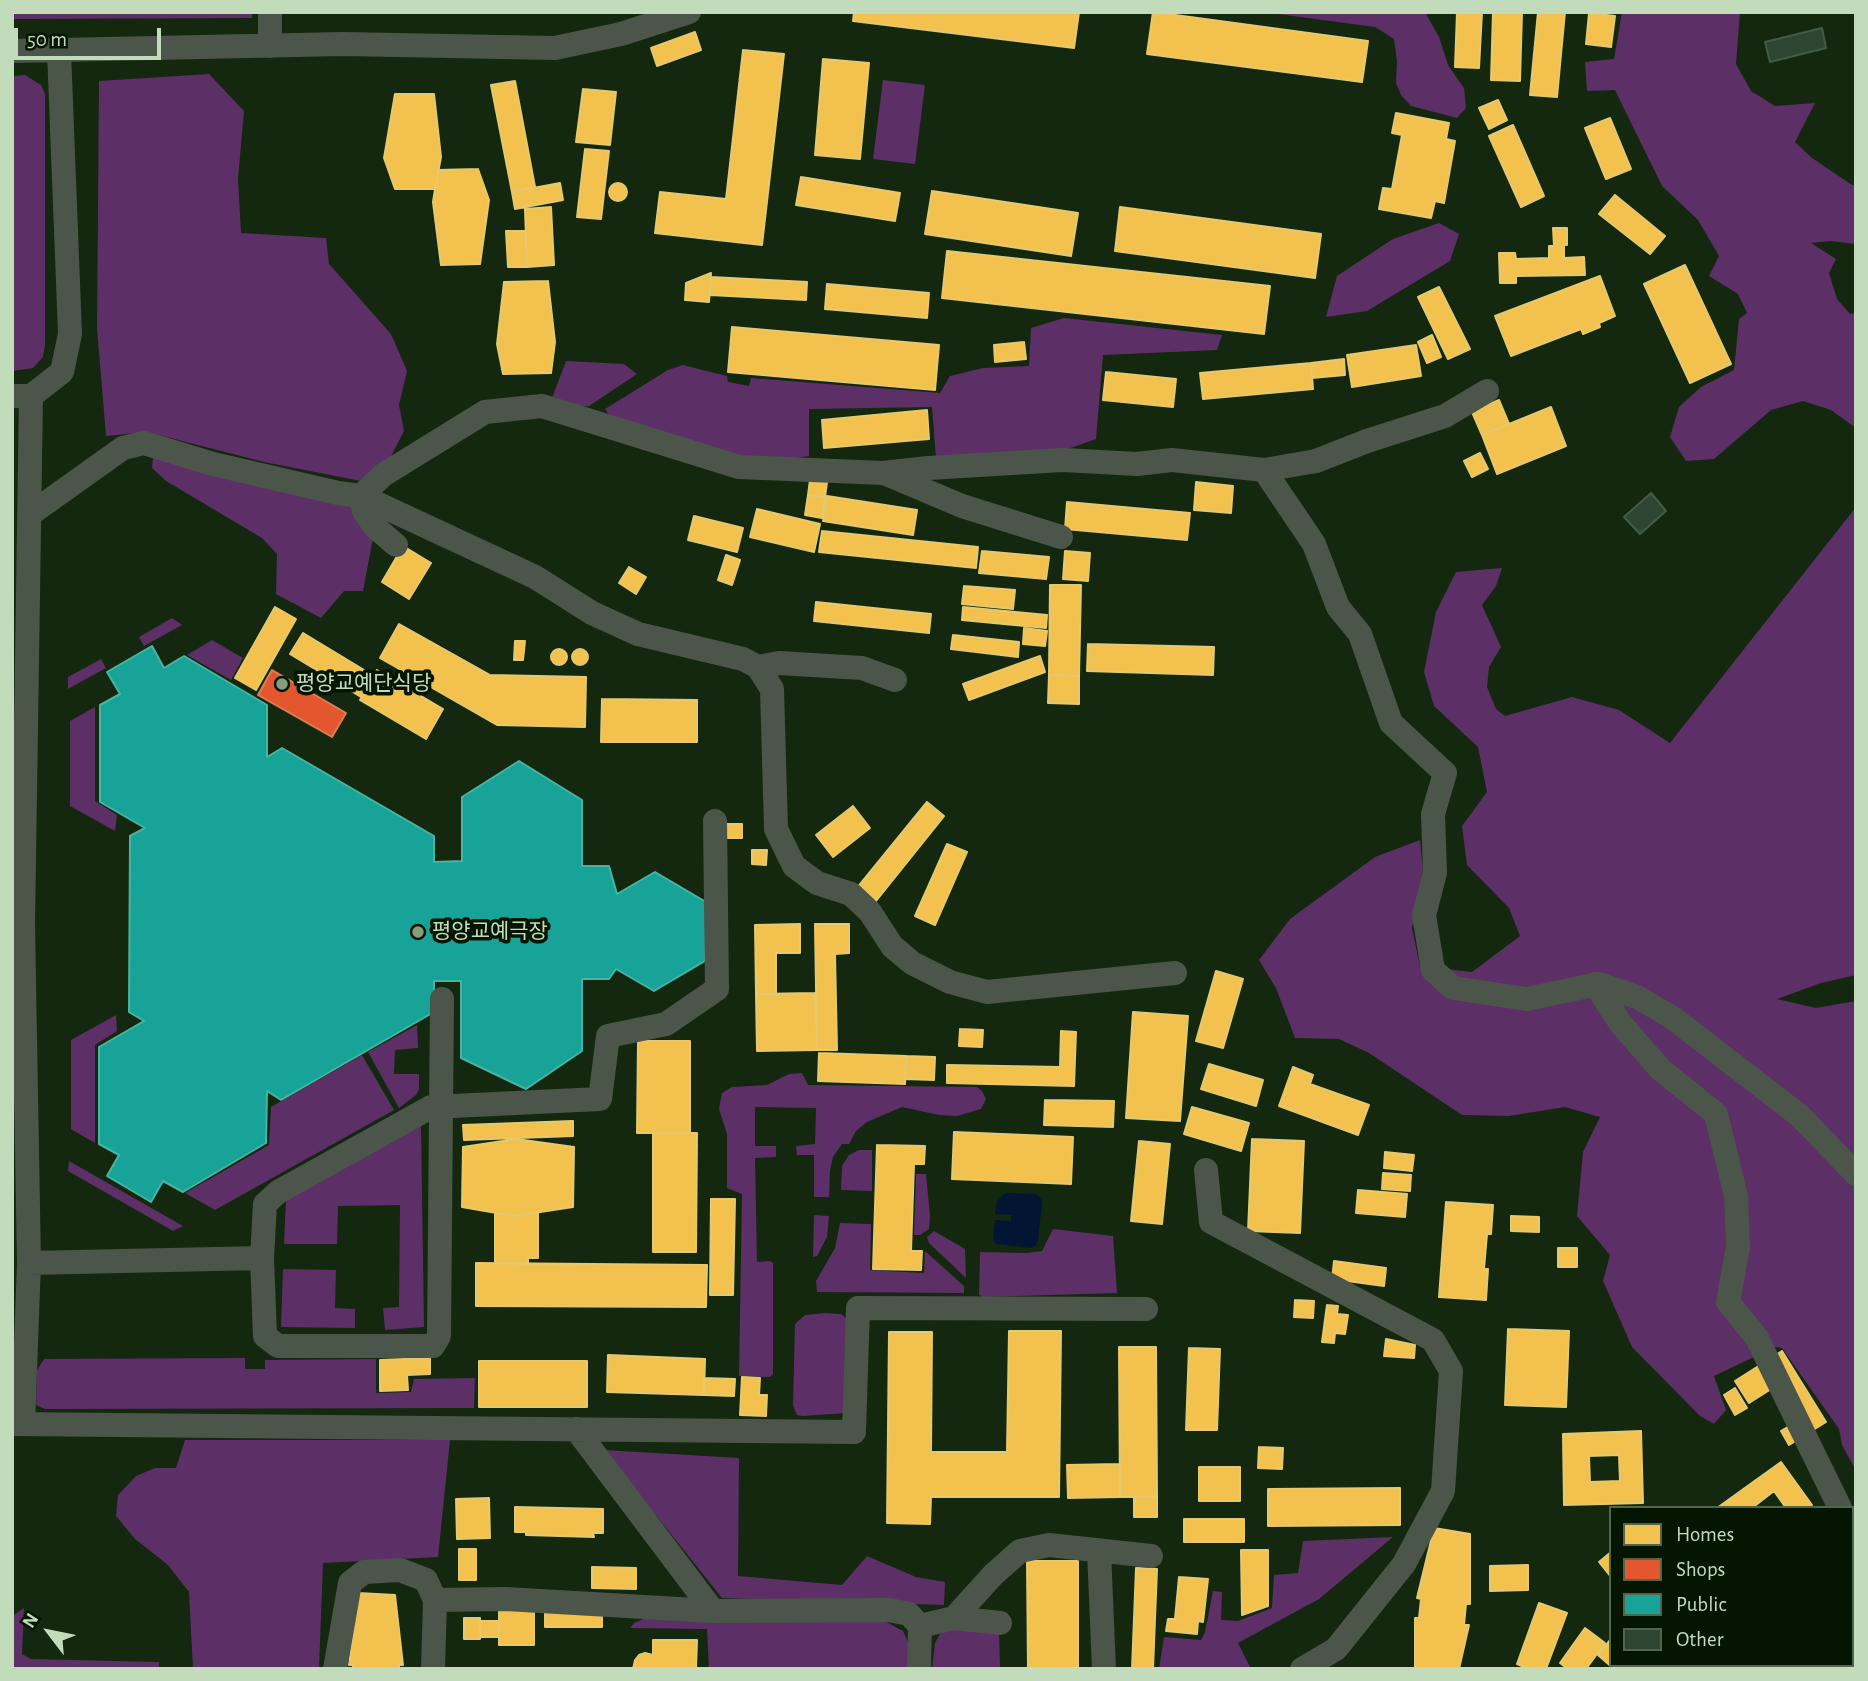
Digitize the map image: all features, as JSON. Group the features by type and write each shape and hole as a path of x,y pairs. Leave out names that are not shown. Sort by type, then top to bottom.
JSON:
{"street":[{"path":"270,12 270,46"},
{"path":"12,51 343,44 555,48 621,34 689,12"},
{"path":"59,51 70,334 62,372 22,396 29,514 18,924 29,1263 18,1424 854,1432 858,1308 1146,1308"},
{"path":"361,496 383,475 485,412 541,406 740,467 883,473 1063,460 1137,464 1172,460 1264,470 1316,461 1445,416 1488,391"},
{"path":"29,514 123,448 144,443 213,464 361,496 535,577 592,613 638,634 743,659 758,667 772,689 776,829 794,866 817,883 851,894 870,912 892,946 912,963 950,982 987,992 1174,973"},
{"path":"1264,470 1314,544 1338,607 1360,634 1391,723 1445,773 1433,814 1435,873 1424,915 1433,970 1453,988 1527,999 1595,984 1637,997 1673,1018 1800,1116 1856,1174"},
{"path":"883,473 962,506 1060,537"},
{"path":"361,496 364,511 375,527 396,545"},
{"path":"758,667 779,663 862,668 895,680"},
{"path":"442,999 442,1107 439,1336 433,1346 278,1346 265,1336 262,1258 265,1204 278,1192 431,1107 442,1107 600,1099 608,1036 666,1024 717,989 715,821"},
{"path":"1595,984 1621,1024 1660,1069 1716,1114 1736,1196 1738,1247 1728,1301 1757,1338 1839,1506"},
{"path":"1206,1170 1211,1222 1433,1340 1451,1371 1443,1491 1404,1564 1336,1649 1302,1669"},
{"path":"29,1263 262,1258"},
{"path":"576,1429 713,1611"},
{"path":"954,1618 993,1575 1020,1551 1049,1545 1151,1556"},
{"path":"1099,1551 1104,1669"},
{"path":"335,1669 350,1583 365,1572 400,1570 426,1580 435,1600 433,1669"},
{"path":"435,1600 506,1599 713,1611 889,1610 909,1614 920,1626 919,1669"},
{"path":"920,1626 954,1618 1000,1623"}],"shaded area":[{"path":"12,12 252,12 252,18 12,19"},
{"path":"1263,12 1425,12 1439,37 1448,65 1464,88 1466,108 1457,118 1411,106 1401,95 1396,83 1394,39 1375,27"},
{"path":"1622,12 1740,12 1736,64 1751,91 1775,106 1815,103 1795,142 1812,158 1856,185 1856,244 1830,241 1811,243 1836,259 1829,273 1837,299 1850,314 1856,313 1856,428 1831,410 1803,401 1771,410 1714,459 1686,461 1670,437 1679,407 1701,387 1734,370 1739,319 1747,313 1738,294 1709,276 1719,256 1698,220 1662,186 1615,90 1587,91 1585,62 1614,59"},
{"path":"209,74 244,111 238,179 241,233 326,238 329,264 391,334 407,371 399,405 404,431 387,464 361,481 264,462 147,432 106,436 97,328 99,81"},
{"path":"25,75 41,85 45,94 45,345 43,357 33,368 12,371 12,76"},
{"path":"883,80 925,85 915,164 873,159"},
{"path":"1439,223 1459,234 1450,261 1367,311 1326,317 1337,276 1393,239"},
{"path":"1064,318 1222,335 1217,350 1103,355 1096,439 1059,452 936,458 932,407 809,409 809,456 759,459 696,447 613,420 605,409 668,370 683,365 727,376 728,382 749,386 751,378 940,393 950,376 983,368 1029,366 1031,328"},
{"path":"566,361 624,364 637,374 589,406 577,407 552,398"},
{"path":"153,457 349,503 374,533 363,591 344,591 321,618 276,594 277,554 262,538 166,481 152,468"},
{"path":"1856,507 1856,975 1821,983 1777,999 1816,1008 1856,1001 1856,1479 1854,1467 1842,1445 1839,1429 1782,1348 1775,1347 1714,1376 1726,1410 1714,1424 1700,1416 1632,1347 1603,1281 1610,1255 1577,1216 1583,1152 1600,1117 1565,1107 1509,1116 1462,1115 1369,1053 1339,1039 1295,1038 1276,988 1259,960 1290,919 1375,857 1420,840 1423,870 1412,928 1420,966 1472,972 1520,936 1509,908 1467,865 1462,826 1487,792 1478,747 1434,706 1424,672 1436,612 1456,572 1502,568 1496,586 1482,605 1501,647 1489,667 1487,687 1496,709 1505,716 1572,697 1619,710 1670,743"},
{"path":"172,618 182,625 144,646 139,637"},
{"path":"212,640 243,658 231,680 187,655"},
{"path":"101,659 106,668 68,689 68,677"},
{"path":"95,707 95,801 117,815 115,831 70,806 70,721"},
{"path":"116,1015 117,1031 95,1045 95,1143 71,1129 71,1040"},
{"path":"417,1025 418,1048 395,1050 394,1074 419,1074 419,1089 416,1095 399,1108 368,1052"},
{"path":"362,1055 394,1110 215,1210 185,1193 269,1145 271,1107"},
{"path":"802,1073 808,1085 977,1087 986,1099 981,1109 957,1116 902,1107 867,1122 856,1131 849,1144 842,1144 833,1157 829,1197 814,1197 814,1155 797,1155 796,1146 815,1144 816,1108 755,1107 755,1146 776,1146 776,1157 755,1158 757,1262 773,1263 773,1374 770,1377 739,1376 742,1194 727,1188 727,1134 719,1109 722,1093 732,1087 767,1085 789,1074"},
{"path":"421,1125 424,1327 385,1330 383,1308 399,1307 400,1205 338,1206 337,1244 284,1244 286,1200"},
{"path":"859,1150 872,1150 872,1191 841,1190 842,1166 849,1155"},
{"path":"69,1161 183,1226 173,1231 68,1171"},
{"path":"916,1174 926,1174 930,1216 929,1229 920,1235 914,1235"},
{"path":"814,1215 829,1216 827,1237 817,1256 813,1257"},
{"path":"840,1223 871,1224 870,1270 924,1273 925,1251 964,1286 964,1293 817,1292 816,1281 835,1248"},
{"path":"1053,1229 1113,1236 1117,1293 979,1295 980,1252 1042,1251"},
{"path":"934,1231 965,1249 966,1278 929,1243 927,1237"},
{"path":"283,1269 336,1270 335,1308 355,1309 355,1328 281,1327"},
{"path":"841,1314 849,1321 849,1413 797,1415 793,1405 795,1324 805,1315"},
{"path":"245,1358 245,1369 265,1369 265,1360 376,1359 376,1393 411,1392 414,1379 475,1378 474,1408 45,1409 36,1405 37,1370 44,1359"},
{"path":"185,1440 450,1440 438,1557 323,1563 319,1669 193,1669 189,1592 168,1565 135,1539 116,1516 118,1495 136,1476 155,1468 176,1468"},
{"path":"604,1450 739,1458 738,1576 842,1585 867,1556 916,1577 945,1582 944,1605 722,1598"},
{"path":"1393,1537 1319,1599 1238,1643 1251,1669 1159,1669 1164,1637 1201,1640 1213,1591 1222,1592 1221,1620 1238,1621 1272,1608 1274,1575 1298,1573 1303,1541"},
{"path":"24,1608 22,1654 31,1659 159,1662 159,1669 12,1669 12,1616"},
{"path":"643,1619 881,1619 903,1631 911,1649 912,1669 709,1669 707,1629 630,1628"},
{"path":"949,1627 999,1630 1000,1669 932,1669 935,1643 940,1634"}],"water":[{"path":"1006,1193 1035,1194 1040,1197 1042,1202 1038,1240 1031,1248 996,1244 993,1239 995,1220 1011,1221 1011,1215 995,1214 997,1201"}],"building: Homes":[{"path":"854,12 1079,12 1074,48 853,21"},
{"path":"1153,12 1368,41 1362,82 1147,54"},
{"path":"1457,12 1482,12 1479,68 1455,67"},
{"path":"1493,12 1522,12 1520,81 1491,80"},
{"path":"1538,12 1565,12 1557,97 1530,95"},
{"path":"1589,13 1615,16 1611,47 1586,44"},
{"path":"695,32 701,50 657,66 651,48"},
{"path":"743,50 784,54 762,245 655,233 660,192 726,199"},
{"path":"823,59 869,63 860,159 815,155"},
{"path":"515,81 535,187 512,192 491,85"},
{"path":"583,89 616,92 610,145 576,142"},
{"path":"395,94 434,94 441,157 435,189 395,189 384,158"},
{"path":"1498,100 1507,120 1489,129 1479,108"},
{"path":"1396,113 1449,123 1446,139 1455,141 1444,203 1435,201 1431,218 1379,209 1383,188 1392,189 1402,135 1392,133"},
{"path":"1610,118 1631,169 1606,179 1585,128"},
{"path":"1513,125 1544,196 1521,207 1489,136"},
{"path":"585,149 609,151 601,219 577,217"},
{"path":"478,169 489,200 480,264 441,265 433,202 438,170"},
{"path":"801,177 900,193 895,221 796,205"},
{"path":"560,183 563,200 515,209 512,192"},
{"path":"618,183 624,186 627,192 624,198 618,201 612,198 609,192 612,186"},
{"path":"932,191 1078,213 1071,256 925,234"},
{"path":"1615,195 1665,236 1650,254 1599,214"},
{"path":"551,207 554,265 527,267 525,209"},
{"path":"1120,207 1321,234 1315,278 1115,251"},
{"path":"1553,228 1567,228 1564,258 1584,257 1585,275 1516,276 1516,283 1500,283 1499,253 1515,253 1516,259 1549,258 1549,246 1554,246"},
{"path":"506,231 526,231 527,267 508,267"},
{"path":"947,251 1270,286 1264,334 942,298"},
{"path":"1685,265 1731,364 1690,383 1644,284"},
{"path":"711,273 709,302 685,300 686,283"},
{"path":"1600,276 1615,316 1599,323 1600,327 1583,334 1581,329 1511,356 1495,316"},
{"path":"711,277 807,282 806,300 710,295"},
{"path":"548,281 555,342 551,373 503,374 497,344 504,282"},
{"path":"827,284 929,293 927,318 825,309"},
{"path":"1439,287 1470,349 1448,359 1418,297"},
{"path":"732,327 939,345 935,390 728,372"},
{"path":"1432,335 1441,357 1427,363 1418,342"},
{"path":"1024,342 1026,359 995,362 994,345"},
{"path":"1416,345 1421,376 1352,387 1347,355"},
{"path":"1344,359 1345,375 1312,378 1311,363"},
{"path":"1311,363 1313,389 1203,399 1200,373"},
{"path":"1106,372 1176,379 1173,407 1103,400"},
{"path":"1499,400 1509,424 1482,435 1472,412"},
{"path":"1551,407 1566,446 1497,474 1482,435"},
{"path":"927,410 929,439 824,448 822,420"},
{"path":"1480,453 1488,469 1472,477 1464,461"},
{"path":"810,480 827,482 825,497 808,495"},
{"path":"1196,482 1233,486 1231,513 1194,510"},
{"path":"808,495 825,497 822,518 805,515"},
{"path":"827,496 917,510 913,535 823,521"},
{"path":"1067,502 1190,513 1187,540 1065,529"},
{"path":"757,509 820,524 814,552 750,537"},
{"path":"694,516 743,528 737,552 688,540"},
{"path":"822,531 978,547 976,568 819,552"},
{"path":"403,546 431,563 409,599 382,582"},
{"path":"982,551 1049,557 1046,579 979,573"},
{"path":"1065,551 1090,553 1088,581 1063,579"},
{"path":"726,555 740,560 732,585 718,580"},
{"path":"629,567 646,577 636,594 619,583"},
{"path":"1050,585 1081,585 1079,676 1049,675"},
{"path":"964,586 1015,590 1013,609 962,604"},
{"path":"816,602 931,614 929,633 814,621"},
{"path":"275,607 296,619 256,690 235,678"},
{"path":"963,607 1047,615 1046,628 962,620"},
{"path":"399,624 490,675 586,677 585,727 497,725 380,658"},
{"path":"1024,628 1047,631 1045,646 1023,644"},
{"path":"303,633 374,676 361,697 290,654"},
{"path":"953,635 1019,642 1018,657 951,649"},
{"path":"515,641 525,641 523,660 514,660"},
{"path":"1088,644 1214,647 1213,675 1087,671"},
{"path":"559,649 565,651 565,663 559,665 553,663 551,657 553,651"},
{"path":"577,649 583,649 588,657 586,663 577,665 572,660 572,654"},
{"path":"1040,656 1045,672 969,700 963,684"},
{"path":"377,670 443,709 426,739 360,700"},
{"path":"1049,675 1079,676 1079,704 1048,703"},
{"path":"602,699 697,700 697,742 601,742"},
{"path":"927,802 944,816 875,902 857,888"},
{"path":"853,806 870,828 833,857 816,835"},
{"path":"726,824 742,824 742,838 726,838"},
{"path":"947,844 967,852 935,925 915,916"},
{"path":"752,850 767,850 766,865 752,864"},
{"path":"800,924 800,953 776,953 776,994 756,994 755,925"},
{"path":"815,924 849,924 849,953 835,954 837,1050 817,1050"},
{"path":"1216,971 1243,979 1223,1048 1196,1041"},
{"path":"815,993 817,1050 757,1051 756,994"},
{"path":"1133,1012 1188,1016 1180,1121 1126,1118"},
{"path":"960,1029 983,1030 982,1047 959,1046"},
{"path":"1061,1031 1076,1032 1074,1086 947,1083 947,1065 1060,1067"},
{"path":"638,1041 690,1041 690,1133 637,1133"},
{"path":"819,1053 906,1056 905,1084 818,1081"},
{"path":"906,1056 935,1057 934,1080 905,1079"},
{"path":"1209,1064 1263,1080 1256,1106 1201,1089"},
{"path":"1293,1067 1313,1075 1310,1084 1369,1105 1358,1135 1279,1106"},
{"path":"1045,1100 1114,1101 1113,1127 1044,1125"},
{"path":"1192,1107 1249,1123 1241,1151 1184,1134"},
{"path":"573,1121 573,1136 464,1140 463,1125"},
{"path":"954,1132 1073,1137 1071,1184 952,1179"},
{"path":"653,1133 697,1133 696,1252 653,1252"},
{"path":"516,1139 574,1147 573,1207 514,1216 462,1207 463,1147"},
{"path":"1252,1139 1304,1141 1300,1233 1248,1231"},
{"path":"1139,1141 1170,1144 1162,1224 1131,1221"},
{"path":"877,1145 925,1146 924,1164 914,1164 911,1251 922,1251 921,1270 873,1269"},
{"path":"1385,1152 1414,1155 1412,1171 1384,1168"},
{"path":"1383,1173 1411,1175 1410,1191 1382,1189"},
{"path":"1358,1190 1407,1194 1405,1217 1356,1213"},
{"path":"711,1199 735,1199 733,1295 710,1295"},
{"path":"1446,1202 1493,1205 1484,1269 1488,1269 1486,1300 1439,1297"},
{"path":"538,1212 538,1258 528,1258 528,1264 495,1263 495,1213 514,1216"},
{"path":"1511,1216 1539,1217 1539,1232 1511,1231"},
{"path":"1558,1248 1577,1248 1577,1267 1558,1267"},
{"path":"1334,1261 1386,1268 1384,1286 1332,1279"},
{"path":"476,1263 707,1265 706,1307 476,1306"},
{"path":"1295,1300 1314,1301 1313,1318 1294,1317"},
{"path":"1327,1305 1338,1306 1337,1314 1348,1315 1345,1334 1335,1333 1334,1343 1322,1342"},
{"path":"1508,1329 1569,1331 1566,1407 1505,1405"},
{"path":"1009,1331 1061,1331 1059,1497 931,1497 930,1524 887,1523 889,1332 932,1332 931,1452 1007,1452"},
{"path":"1386,1339 1415,1345 1414,1358 1384,1356"},
{"path":"1119,1347 1156,1347 1157,1497 1120,1497"},
{"path":"1189,1348 1220,1349 1217,1430 1186,1430"},
{"path":"1782,1351 1826,1422 1789,1445 1781,1431 1801,1419 1779,1384 1749,1403 1735,1381"},
{"path":"608,1355 705,1359 704,1395 607,1392"},
{"path":"430,1358 430,1374 407,1375 408,1390 380,1391 380,1360"},
{"path":"479,1361 587,1361 587,1407 479,1407"},
{"path":"742,1377 760,1378 759,1395 767,1395 766,1416 740,1415"},
{"path":"704,1378 735,1379 734,1396 704,1395"},
{"path":"1735,1388 1747,1408 1735,1415 1724,1395"},
{"path":"1641,1431 1643,1503 1564,1505 1563,1434","holes":["1619,1455 1620,1481 1590,1482 1589,1456"]},
{"path":"1259,1447 1283,1448 1282,1469 1258,1468"},
{"path":"1781,1462 1812,1505 1785,1506 1774,1491 1755,1506 1720,1506"},
{"path":"1120,1464 1120,1497 1068,1498 1067,1465"},
{"path":"1199,1467 1240,1467 1240,1501 1199,1501"},
{"path":"1400,1488 1400,1525 1268,1526 1268,1489"},
{"path":"1134,1497 1157,1497 1157,1517 1134,1517"},
{"path":"489,1498 490,1538 457,1539 456,1499"},
{"path":"515,1507 603,1509 603,1533 593,1533 594,1537 526,1535 526,1532 515,1532"},
{"path":"1184,1519 1244,1519 1244,1542 1184,1542"},
{"path":"1434,1528 1470,1534 1470,1604 1466,1604 1464,1625 1469,1625 1459,1669 1415,1669 1415,1618 1419,1618 1421,1599 1417,1598"},
{"path":"459,1549 476,1549 476,1580 459,1580"},
{"path":"1241,1550 1268,1550 1268,1606 1242,1615"},
{"path":"1609,1554 1609,1574 1599,1562"},
{"path":"1856,1557 1854,1588 1854,1562"},
{"path":"1027,1561 1078,1561 1078,1669 1028,1669"},
{"path":"1528,1565 1528,1590 1490,1591 1490,1566"},
{"path":"592,1567 636,1568 636,1589 592,1588"},
{"path":"1136,1568 1157,1569 1153,1669 1132,1669"},
{"path":"1179,1577 1208,1579 1203,1622 1198,1621 1197,1634 1166,1631 1168,1619 1175,1619"},
{"path":"358,1593 395,1595 403,1665 399,1665 399,1669 353,1669 353,1665 349,1665"},
{"path":"1539,1603 1567,1613 1546,1669 1529,1669 1517,1664"},
{"path":"499,1609 534,1609 534,1645 499,1645"},
{"path":"545,1609 602,1609 602,1627 545,1627"},
{"path":"464,1618 480,1618 480,1639 464,1639"},
{"path":"480,1621 499,1621 499,1637 480,1637"},
{"path":"1585,1628 1605,1643 1586,1669 1568,1669 1560,1663"},
{"path":"653,1640 697,1640 696,1669 633,1669 639,1655 653,1655"},
{"path":"1609,1641 1609,1665 1598,1655"},
{"path":"1612,1667 1652,1667 1651,1669"},
{"path":"1698,1667 1738,1667 1736,1669 1697,1669"}],"building: Shops":[{"path":"272,670 346,713 332,737 258,695"}],"building: Public":[{"name":"평양교예극장","path":"152,646 164,668 184,656 267,705 267,757 282,748 434,836 434,862 462,861 462,797 519,761 582,800 582,866 609,866 617,894 655,872 706,902 705,961 654,991 616,969 609,979 582,979 582,1051 526,1089 461,1058 461,981 434,981 434,1012 281,1100 267,1091 266,1143 183,1192 163,1181 151,1202 107,1176 119,1155 99,1144 99,1047 144,1021 129,1012 130,836 145,828 100,802 100,705 120,694 107,672"}],"building: Other":[{"path":"1822,28 1826,48 1770,62 1765,42"},
{"path":"1651,493 1666,511 1640,534 1624,517"}],"place":[{"name":"평양교예단식당","path":"282,684"},
{"name":"평양교예극장","path":"418,932"}]}
